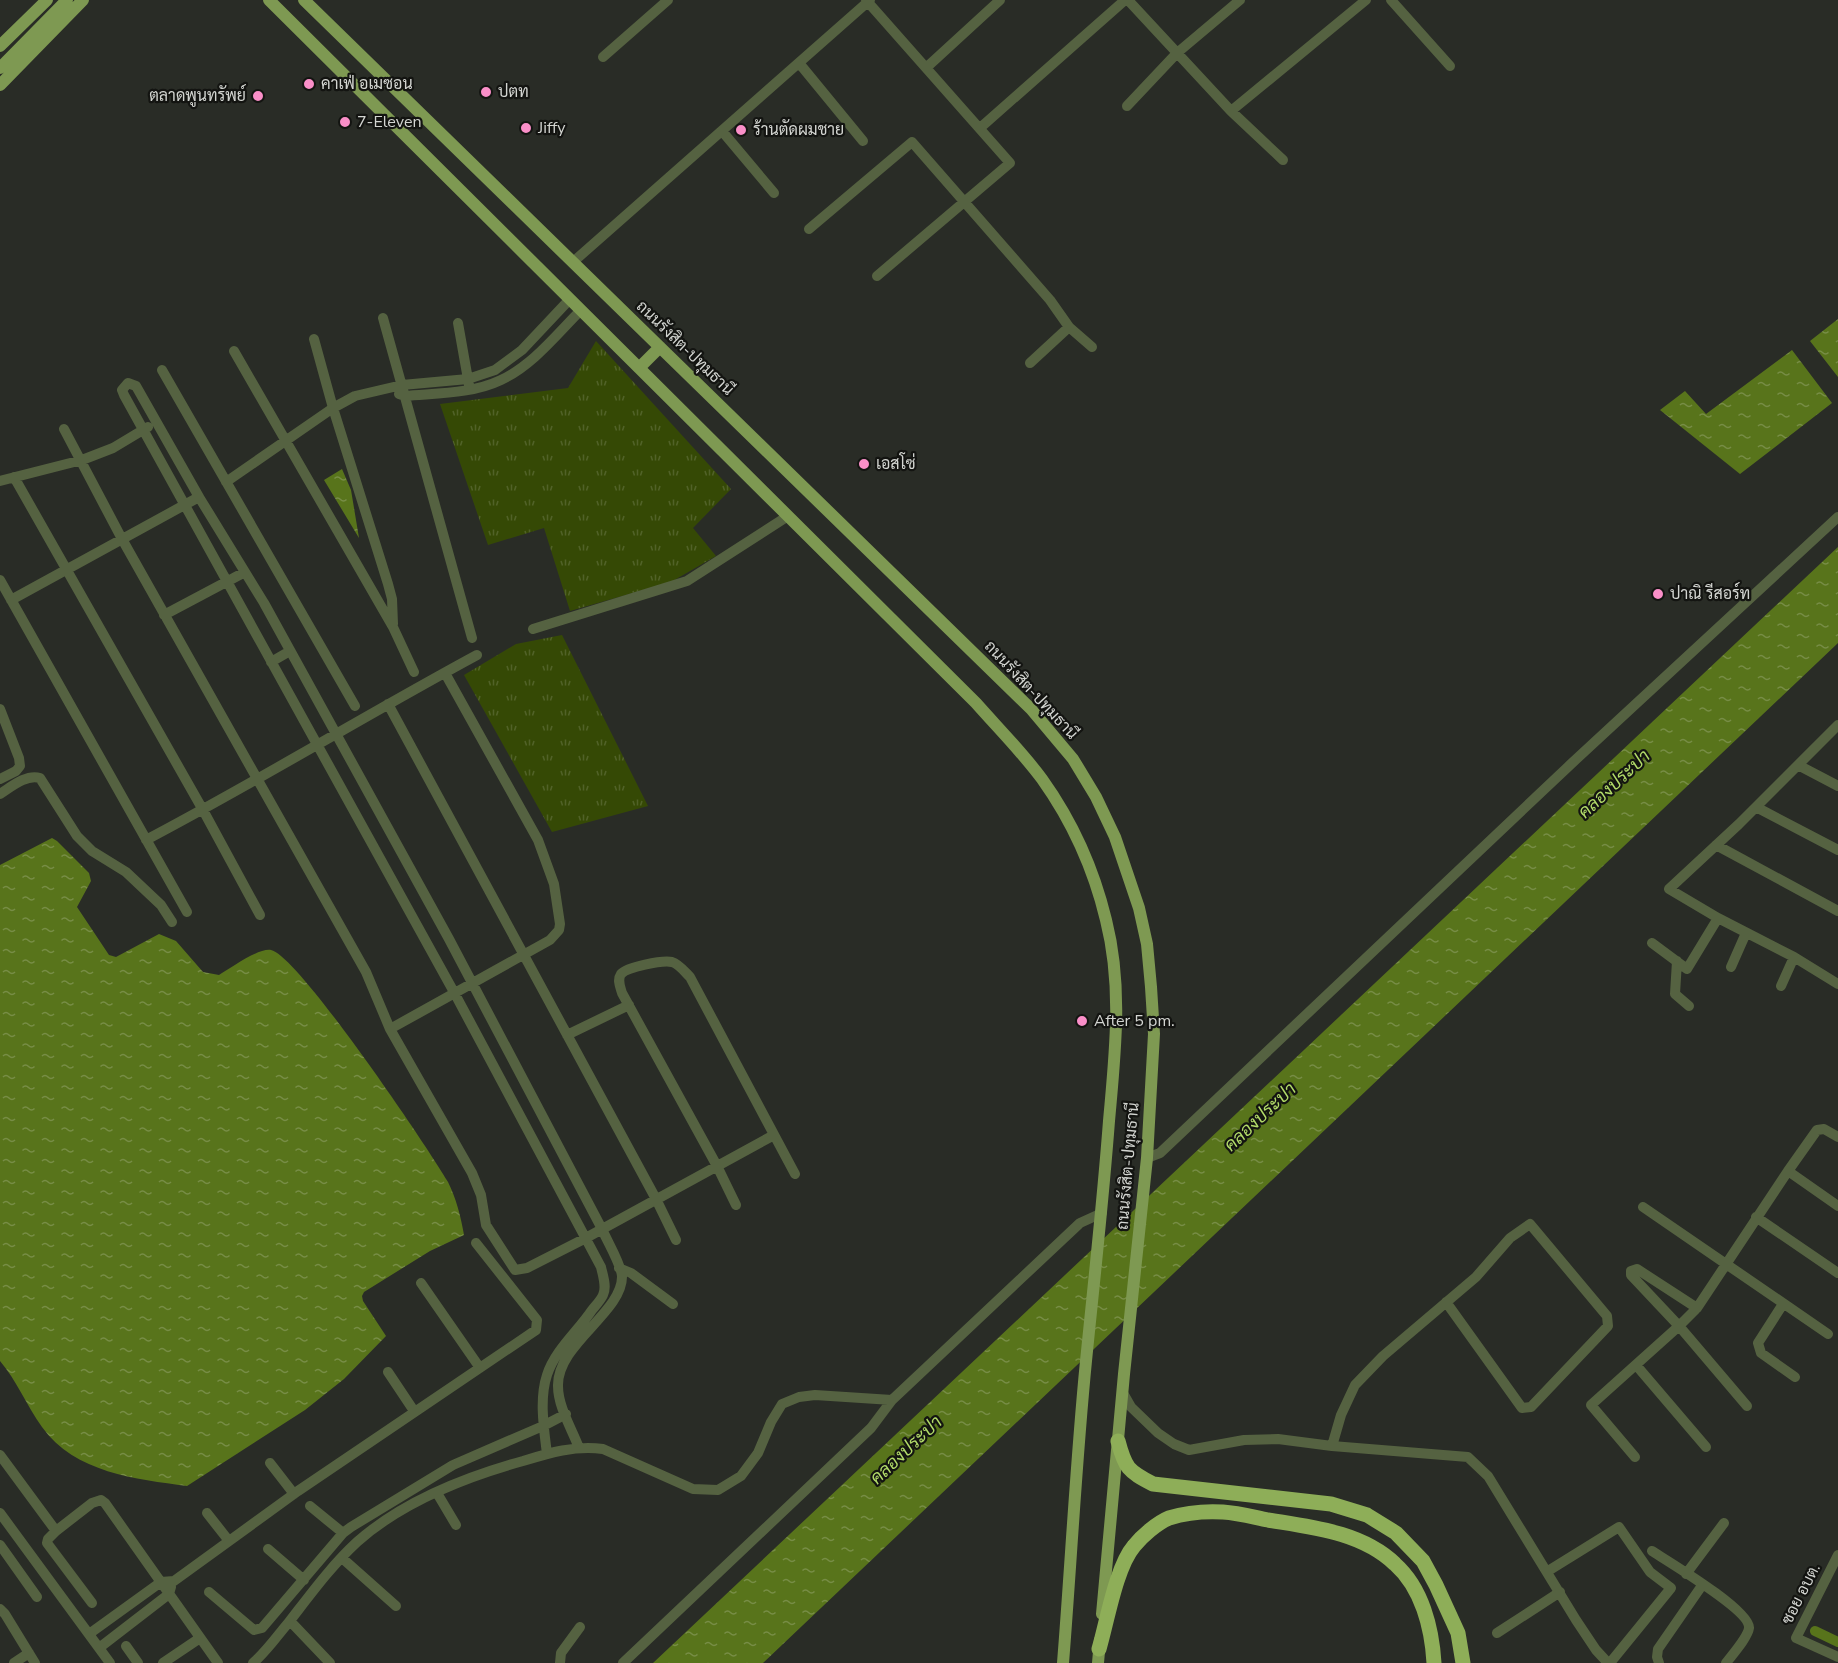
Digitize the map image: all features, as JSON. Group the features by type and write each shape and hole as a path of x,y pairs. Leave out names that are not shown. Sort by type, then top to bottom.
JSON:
{"highway":[{"path":"1118,1441 1123,1462 1135,1474 1153,1484 1331,1504 1367,1515 1396,1533 1423,1561 1436,1585 1458,1633 1463,1663"},
{"path":"1098,1656 1120,1573 1132,1548 1168,1519 1192,1513 1223,1512 1327,1530 1376,1550 1395,1563 1411,1583 1424,1610 1433,1645 1434,1663"},
{"path":"1453,1622 1457,1663"}],"main road":[{"path":"0,46 47,0"},
{"path":"0,68 67,0"},
{"path":"0,85 83,0"},
{"name":"ถนนรังสิต-ปทุมธานี","path":"269,0 976,703 1021,753 1054,796 1088,862 1114,955 1117,1034 1102,1219 1086,1364 1063,1663"},
{"name":"ถนนรังสิต-ปทุมธานี","path":"304,0 1003,680 1052,734 1084,777 1115,837 1139,908 1147,944 1154,1034 1147,1158 1098,1656"},
{"path":"639,368 660,347"}],"street":[{"path":"603,57 668,0"},
{"path":"927,67 1000,0"},
{"path":"981,128 1126,0 1231,111 1283,160"},
{"path":"1127,106 1177,53 1240,0"},
{"path":"1231,111 1366,0"},
{"path":"1391,0 1450,66"},
{"path":"573,262 868,1 1010,163 877,276"},
{"path":"799,63 863,141"},
{"path":"722,131 774,192"},
{"path":"809,229 912,142 1050,300 1069,327 1092,347"},
{"path":"469,384 509,362 570,299"},
{"path":"226,482 333,408 355,396 388,389 403,390 500,380 519,369 547,345 580,309"},
{"path":"383,318 472,638"},
{"path":"458,323 469,384"},
{"path":"1030,363 1069,327"},
{"path":"314,339 388,584 392,599 393,627"},
{"path":"234,351 393,627 414,672"},
{"path":"162,370 355,706"},
{"path":"547,1454 543,1426 547,1375 557,1353 583,1324 604,1294 601,1268 455,994 124,395 122,390 128,383 136,386 245,572 384,820 473,984 602,1229 620,1268 622,1276 620,1287 610,1304 568,1354 558,1375 558,1389 579,1448"},
{"path":"0,481 82,460 113,448 156,422"},
{"path":"64,429 164,615 366,972 390,1029 472,1173 481,1195 486,1225 509,1264 515,1269 527,1268 774,1135"},
{"path":"14,477 260,915"},
{"path":"11,600 200,497"},
{"path":"533,629 687,581 788,516"},
{"path":"1147,1158 1160,1153 1571,764 1838,517"},
{"path":"164,615 245,572"},
{"path":"0,580 187,912"},
{"path":"271,662 290,651"},
{"path":"146,840 477,655"},
{"path":"390,1029 550,940 559,930 560,924 554,884 538,840 445,673"},
{"path":"388,704 676,1240"},
{"path":"0,709 20,766 16,771 0,779"},
{"path":"1838,725 1669,889 1718,918 1794,957 1838,984"},
{"path":"1798,765 1838,786"},
{"path":"0,794 28,778 35,776 40,778 81,841 92,851 126,872 160,905 172,922"},
{"path":"1756,807 1838,850"},
{"path":"364,830 384,820"},
{"path":"1716,845 1838,911"},
{"path":"1652,943 1687,969 1718,918"},
{"path":"1731,967 1746,933"},
{"path":"1781,986 1794,957"},
{"path":"1677,961 1675,994 1689,1006"},
{"path":"736,1205 622,993 619,980 627,970 671,962 690,977 795,1174"},
{"path":"567,1035 629,1005"},
{"path":"1635,1458 1591,1405 1697,1308 1756,1217 1817,1130 1824,1129 1838,1137"},
{"path":"1788,1171 1838,1206"},
{"path":"1642,1207 1828,1334"},
{"path":"1756,1217 1838,1273"},
{"path":"622,1663 871,1428 892,1400 1080,1223 1102,1219"},
{"path":"1332,1446 1341,1415 1355,1385 1383,1356 1446,1302 1476,1277 1510,1238 1530,1224 1607,1316 1608,1326 1531,1407 1522,1408 1446,1302"},
{"path":"89,1634 160,1582 174,1581 294,1494 536,1330 537,1320 476,1243"},
{"path":"620,1268 631,1273 673,1304"},
{"path":"1697,1308 1637,1269 1632,1270 1631,1275 1679,1326 1746,1406"},
{"path":"421,1283 480,1368"},
{"path":"1783,1304 1758,1343 1758,1348 1761,1353 1795,1377"},
{"path":"1636,1365 1706,1447"},
{"path":"388,1372 414,1412"},
{"path":"1123,1393 1131,1407 1158,1433 1174,1444 1189,1450 1244,1440 1278,1439 1332,1446 1468,1457 1488,1476 1596,1650 1609,1663 1671,1588 1650,1572 1619,1527 1548,1571"},
{"path":"253,1663 357,1542 393,1515 458,1481 547,1454 579,1448 603,1449 693,1489 718,1490 741,1476 758,1453 771,1422 782,1404 798,1397 815,1395 892,1400"},
{"path":"209,1592 250,1627 258,1630 266,1624 343,1533 453,1465 566,1414"},
{"path":"0,1455 56,1531"},
{"path":"270,1463 294,1494"},
{"path":"437,1493 456,1525"},
{"path":"92,1604 46,1543 56,1531 92,1503 101,1500 218,1663"},
{"path":"310,1506 343,1533"},
{"path":"0,1513 110,1663"},
{"path":"207,1513 229,1541"},
{"path":"1686,1574 1724,1523"},
{"path":"0,1545 38,1597"},
{"path":"267,1549 304,1580"},
{"path":"1652,1551 1703,1584 1742,1614 1749,1626 1748,1632 1726,1663"},
{"name":"ซอย อบต.","path":"1838,1555 1796,1638 1838,1657"},
{"path":"342,1558 396,1606"},
{"path":"99,1648 169,1594 174,1581"},
{"path":"1659,1663 1658,1649 1703,1584"},
{"path":"1497,1633 1560,1592"},
{"path":"0,1609 32,1658 14,1663"},
{"path":"290,1621 330,1663"},
{"path":"560,1663 561,1653 580,1627"},
{"path":"163,1663 200,1638"},
{"path":"126,1646 138,1663"}],"green space":[{"path":"596,341 731,489 693,528 716,556 671,582 570,611 544,528 488,545 440,404 568,388"},
{"path":"562,635 648,806 552,832 464,675 516,644"}],"water":[{"path":"1838,319 1838,377 1810,341"},
{"path":"1792,350 1832,403 1740,474 1660,410 1685,391 1706,414"},
{"path":"342,469 351,490 359,538 324,480"},
{"name":"คลองประปา","path":"1838,547 1838,643 763,1663 653,1663"},
{"path":"52,838 89,873 91,881 77,907 109,955 116,957 159,934 176,941 203,972 219,975 252,955 266,950 271,950 286,960 334,1017 448,1182 456,1201 464,1235 430,1251 364,1292 363,1301 386,1336 344,1379 305,1410 187,1486 108,1471 71,1455 42,1427 0,1361 0,865"}],"waterway":[{"path":"1815,1631 1838,1642"}],"place":[{"name":"คาเฟ่ อเมซอน","path":"309,84"},
{"name":"ปตท","path":"486,92"},
{"name":"ตลาดพูนทรัพย์","path":"258,96"},
{"name":"7-Eleven","path":"345,122"},
{"name":"Jiffy","path":"526,128"},
{"name":"ร้านตัดผมชาย","path":"741,130"},
{"name":"เอสโซ่","path":"864,464"},
{"name":"ปาณิ รีสอร์ท","path":"1658,594"},
{"name":"After 5 pm.","path":"1082,1021"}]}
